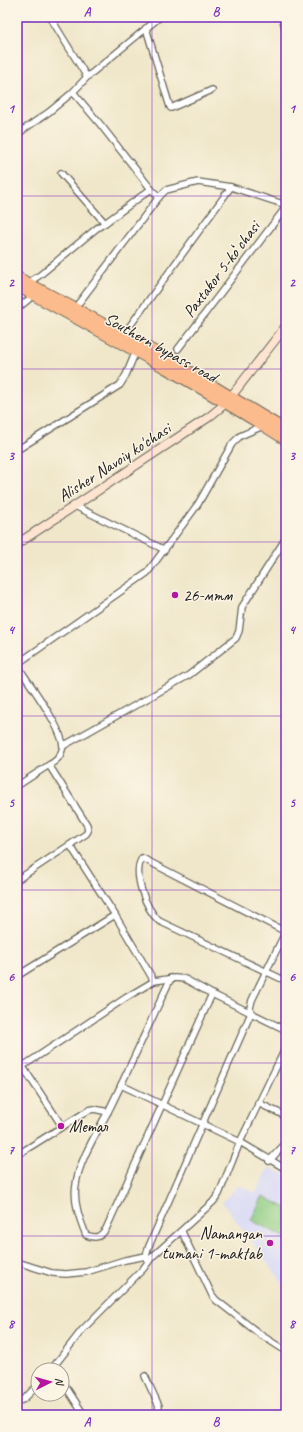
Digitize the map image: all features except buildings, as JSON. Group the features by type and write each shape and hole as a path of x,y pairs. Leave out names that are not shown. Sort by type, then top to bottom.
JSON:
{"highway":[{"path":"17,277 124,334 229,400 286,430"},
{"name":"Southern bypass road","path":"17,286 229,400 263,426 286,440"}],"main road":[{"path":"283,17 286,27"},
{"name":"Alisher Navoiy ko'chasi","path":"17,544 209,418 229,400 286,326"}],"street":[{"path":"50,17 87,77"},
{"path":"17,126 19,133 49,112 73,92 87,77 160,17"},
{"path":"146,28 170,108 212,90"},
{"path":"73,92 159,197"},
{"path":"61,173 106,223"},
{"path":"75,308 159,197 166,190 198,182 231,187 286,206"},
{"path":"124,334 231,187"},
{"path":"28,283 40,275 97,228 106,223 151,189"},
{"name":"Paxtakor 5-koʻchasi","path":"178,349 286,206"},
{"path":"17,309 34,295"},
{"path":"17,450 120,385 126,376 136,351"},
{"path":"17,786 56,762 60,757 62,739 45,707 17,664 147,573 198,504 232,444 240,436 263,426"},
{"path":"76,506 165,550"},
{"path":"62,746 189,675 236,638 239,631 242,607 286,538"},
{"path":"17,880 86,834 88,829 49,765"},
{"path":"70,845 115,915 154,981"},
{"path":"148,1262 146,1256 149,1246 201,1124 251,1013 250,1005 265,971 286,932 142,858 138,872 141,888 149,906 159,921 265,971 286,981"},
{"path":"17,976 115,915"},
{"path":"171,978 108,1112 89,1148 77,1177 76,1201 86,1235 94,1238 102,1234 106,1229 212,994"},
{"path":"17,1070 127,997 154,981 171,978 185,979 212,994 286,1030"},
{"path":"58,1362 82,1330 152,1257 182,1232 213,1202 219,1194 240,1142 286,1047"},
{"path":"17,1058 62,1126"},
{"path":"121,1085 240,1142 269,1161 286,1169"},
{"path":"258,1103 286,1116"},
{"path":"17,1155 90,1109 108,1112"},
{"path":"269,1161 286,1143"},
{"path":"182,1232 216,1300 261,1335 286,1351"},
{"path":"17,1262 52,1273 66,1274 86,1272 125,1260 146,1256"},
{"path":"145,1376 159,1406 157,1415"},
{"path":"17,1402 24,1399 30,1393"},
{"path":"70,1393 84,1415"}],"shaded area":[{"name":"Namangan tumani 1-maktab","path":"268,1167 286,1175 285,1286 222,1202 239,1185 256,1193"}],"green space":[{"path":"263,1196 286,1208 286,1238 251,1220"}],"place":[{"name":"26-мтм","path":"175,595"},
{"name":"Метал","path":"61,1126"},
{"name":"Namangan tumani 1-maktab","path":"270,1243"}]}
